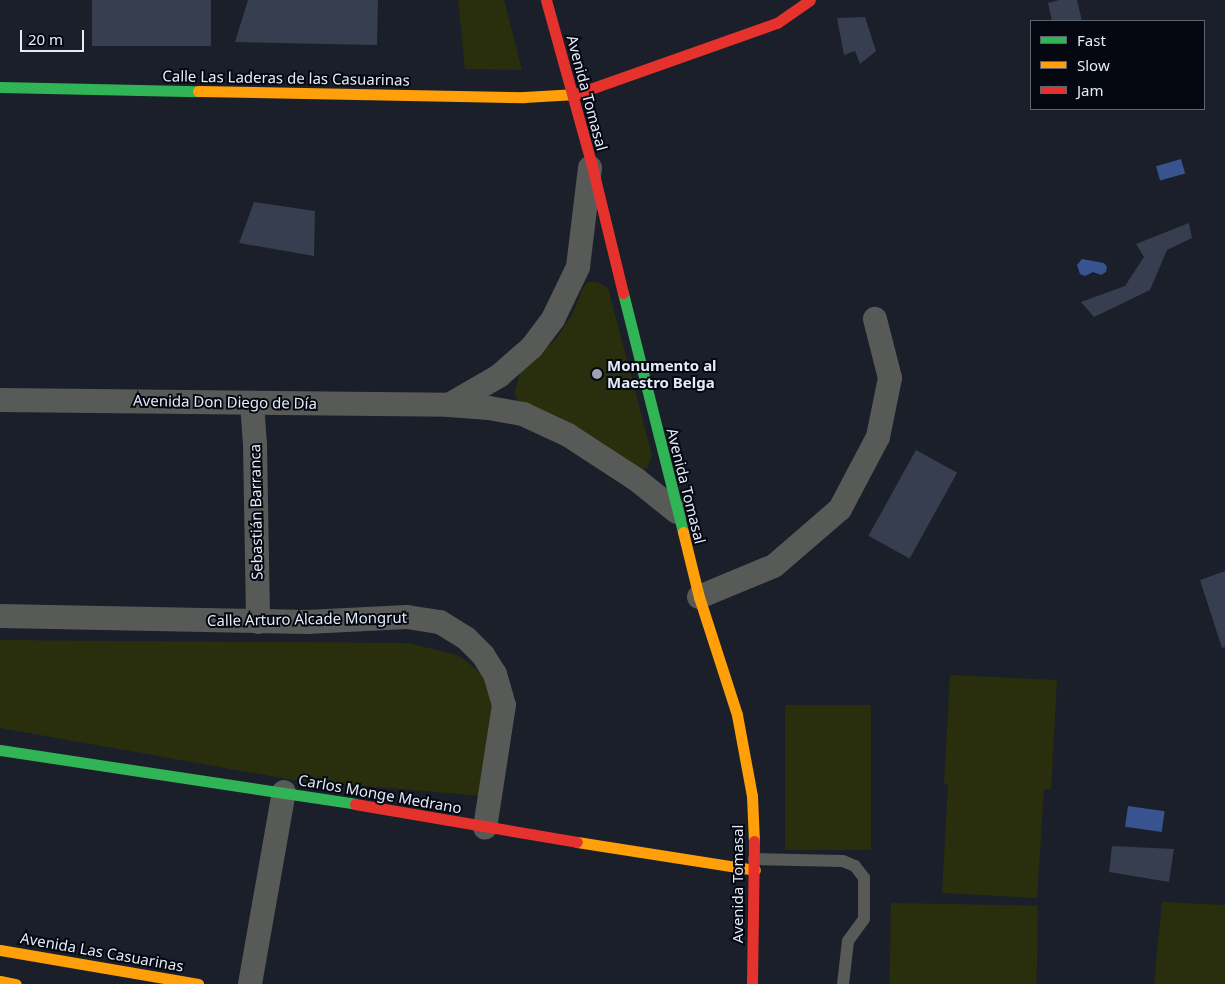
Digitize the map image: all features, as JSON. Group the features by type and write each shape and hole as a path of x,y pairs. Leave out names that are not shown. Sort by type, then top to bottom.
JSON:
{"street":[{"name":"Avenida Tomasal","path":"546,0 591,162 699,597 737,715 752,796 755,864 752,984"},
{"name":"Calle Las Laderas de las Casuarinas","path":"0,88 524,97 572,95 776,23 810,0"},
{"path":"450,405 499,376 532,347 553,319 578,267 591,162"},
{"path":"699,597 774,566 840,510 878,437 890,378 875,319"},
{"name":"Avenida Don Diego de Día","path":"0,400 450,405 489,408 523,414 568,435 637,480 677,512"},
{"name":"Sebastián Barranca","path":"252,403 255,445 258,622"},
{"name":"Calle Arturo Alcade Mongrut","path":"0,616 258,622 307,622 407,617 440,622 466,638 483,654 495,674 504,705 485,828"},
{"name":"Carlos Monge Medrano","path":"0,750 284,792 485,828 755,864"},
{"path":"250,984 284,792"},
{"name":"Avenida Las Casuarinas","path":"0,950 198,984"},
{"path":"0,981 16,984"}],"lane":[{"path":"755,864 843,861 855,866 864,878 864,919 848,941 843,984"}],"green space":[{"path":"458,0 504,0 522,70 465,69"},
{"path":"588,282 597,282 608,288 652,455 648,467 640,471 520,403 514,394 520,373 556,339 572,315 583,288"},
{"path":"0,640 408,643 458,655 485,676 495,705 483,796 293,780 0,728"},
{"path":"950,675 1057,680 1051,789 1044,789 1037,898 942,893 948,784 944,784"},
{"path":"785,705 871,705 871,850 785,850"},
{"path":"1162,902 1225,905 1225,984 1154,984"},
{"path":"891,903 1038,906 1037,984 890,984"}],"water":[{"path":"1181,159 1185,173 1160,181 1156,166"},
{"path":"1082,259 1104,263 1107,267 1106,272 1101,275 1093,272 1085,276 1080,274 1077,265"},
{"path":"1128,806 1165,811 1162,832 1125,827"}],"building":[{"path":"92,0 211,0 211,46 92,46"},
{"path":"248,0 378,0 377,45 235,42"},
{"path":"1059,0 1077,0 1082,20 1052,20 1048,3"},
{"path":"865,17 876,51 860,64 855,51 844,55 837,18"},
{"path":"254,202 315,211 314,256 239,243"},
{"path":"1189,223 1192,238 1167,250 1150,290 1094,317 1081,302 1125,286 1144,257 1136,244"},
{"path":"916,450 957,473 910,558 868,536"},
{"path":"1225,571 1225,647 1222,648 1200,580"},
{"path":"1112,846 1174,849 1169,882 1109,872"}],"traffic: fast":[{"path":"0,87 198,91"},
{"path":"623,293 683,532"},
{"path":"0,750 355,804"}],"traffic: slow":[{"path":"198,91 524,97 576,94"},
{"path":"683,532 699,597 737,715 752,796 754,841"},
{"path":"577,842 755,870"},
{"path":"0,950 198,984"},
{"path":"0,981 16,984"}],"traffic: jam":[{"path":"546,0 591,162 623,293"},
{"path":"576,94 777,23 810,0"},
{"path":"355,804 577,842"},
{"path":"752,984 754,841"}],"place":[{"name":"Monumento al Maestro Belga","path":"597,374"}]}
